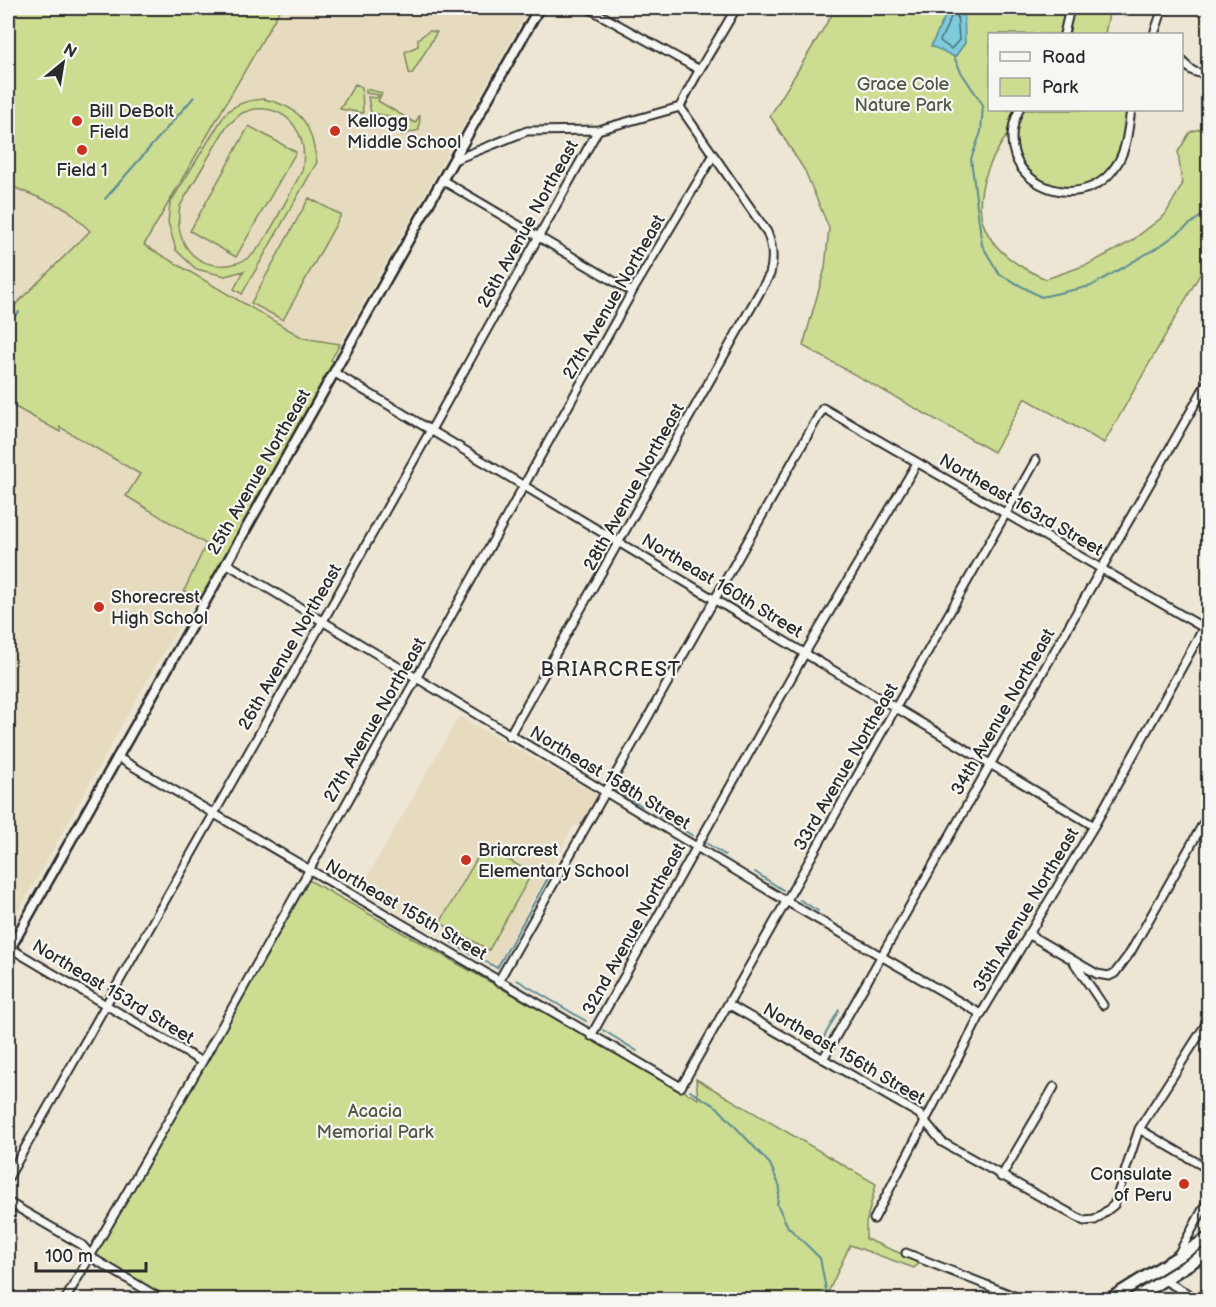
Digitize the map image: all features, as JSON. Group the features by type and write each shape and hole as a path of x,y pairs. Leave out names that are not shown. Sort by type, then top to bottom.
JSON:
{"main road":[{"path":"1108,1299 1209,1238"},
{"path":"1132,1299 1209,1251"},
{"path":"1119,1299 1171,1269 1177,1257"}],"street":[{"name":"25th Avenue Northeast","path":"9,950 539,8"},
{"path":"588,8 698,69"},
{"path":"454,160 527,131 598,130 680,107 698,69 714,47 736,8"},
{"path":"1064,33 1070,8"},
{"path":"1156,33 1163,8"},
{"path":"1183,62 1187,69 1200,74 1209,73"},
{"path":"680,107 713,156"},
{"path":"1019,111 1013,128 1013,154 1026,177 1047,189 1081,189 1097,185 1115,168 1126,145 1131,111"},
{"name":"26th Avenue Northeast","path":"8,1178 598,130"},
{"name":"28th Avenue Northeast","path":"509,736 770,274 774,261 773,249 767,232 713,156"},
{"name":"27th Avenue Northeast","path":"65,1299 202,1062 307,870 525,486 632,292 713,156"},
{"path":"442,180 632,292"},
{"name":"Northeast 160th Street","path":"334,373 1094,826"},
{"name":"34th Avenue Northeast","path":"823,1059 1209,381"},
{"name":"Northeast 163rd Street","path":"715,599 823,408 1204,628"},
{"name":"33rd Avenue Northeast","path":"681,1087 1036,460"},
{"name":"32nd Avenue Northeast","path":"591,1036 805,653 917,463"},
{"name":"Northeast 158th Street","path":"226,563 509,736 981,1014"},
{"path":"498,982 715,599"},
{"name":"35th Avenue Northeast","path":"874,1219 981,1014 1094,826 1209,620"},
{"name":"Northeast 155th Street","path":"117,757 681,1087"},
{"path":"1028,934 1097,974 1109,976 1115,973 1130,953 1209,815"},
{"name":"Northeast 153rd Street","path":"9,950 202,1062"},
{"path":"1071,959 1103,1005"},
{"name":"Northeast 156th Street","path":"728,1004 919,1114 942,1142 1071,1216 1084,1221 1095,1220 1114,1206 1139,1129"},
{"path":"1209,1021 1139,1129 1209,1169"},
{"path":"1001,1177 1053,1087"},
{"path":"1177,1257 1209,1200"},
{"path":"8,1202 81,1245 94,1259 163,1299"},
{"path":"906,1253 1024,1299"},
{"path":"1164,1280 1198,1299"}],"shaded area":[{"name":"Kellogg Middle School","path":"281,8 509,8 525,16 340,344 303,338 144,245"},
{"path":"8,185 67,209 90,232 18,301 8,333"},
{"name":"Shorecrest High School","path":"8,397 237,530 145,684 8,930"},
{"name":"Briarcrest Elementary School","path":"459,716 598,795 579,827 574,825 496,967 360,890"}],"green space":[{"path":"8,8 281,8 144,245 303,338 340,344 331,360 339,365 202,597 184,591 206,544 126,496 140,474 60,427 60,432 8,403 8,312 90,231 67,209 8,185"},
{"name":"Grace Cole Nature Park","path":"836,8 1110,8 1105,33 988,33 988,111 1131,111 1121,154 1115,166 1097,184 1083,189 1061,190 1051,187 1026,177 1013,154 1012,128 996,152 986,175 981,197 981,216 988,234 1001,251 1020,266 1046,279 1089,264 1130,242 1165,215 1182,185 1178,152 1190,132 1208,126 1208,260 1104,443 1025,398 994,452 803,346 825,268 829,228 805,171 770,116"},
{"path":"429,31 437,32 412,74 409,73 405,52 418,46 418,39"},
{"path":"355,84 362,87 363,113 340,109"},
{"path":"366,89 382,93 378,101 415,123 420,115 419,130 402,135 394,117 371,113 368,97 377,98 379,95 366,93"},
{"path":"264,99 288,107 303,120 311,137 317,162 242,294 234,289 244,271 225,276 196,269 176,250 168,222 170,203 225,114 248,101","holes":["254,109 267,109 287,118 300,136 303,147 302,171 272,227 252,255 230,265 213,265 198,259 188,249 182,238 179,225 180,206 226,127 242,113"]},
{"path":"249,126 296,152 236,257 190,231"},
{"path":"309,198 341,215 283,320 251,303"},
{"path":"484,846 532,873 489,950 440,923"},
{"name":"Acacia Memorial Park","path":"307,879 698,1099 696,1079 876,1184 866,1223 866,1239 921,1262 914,1268 850,1245 825,1299 162,1300 89,1257"}],"water":[{"path":"949,8 971,8 964,10 965,43 955,57 931,46"}],"waterway":[{"path":"954,57 983,105 981,132 971,159 982,245 999,274 1041,297 1091,286 1160,246 1208,211"},
{"path":"105,199 194,97"},
{"path":"8,322 19,312"},
{"path":"630,759 613,789 642,806"},
{"path":"653,812 667,820"},
{"path":"677,826 693,836"},
{"path":"706,843 725,855"},
{"path":"755,872 783,890"},
{"path":"452,943 497,968 548,878"},
{"path":"800,900 818,911"},
{"path":"517,980 586,1021"},
{"path":"820,1044 839,1010"},
{"path":"603,1030 637,1051"},
{"path":"690,1091 717,1107 770,1164 780,1187 777,1204 788,1227 820,1258 828,1300"}],"place":[{"name":"Bill DeBolt Field","path":"77,121"},
{"name":"Kellogg Middle School","path":"335,131"},
{"name":"Field 1","path":"82,150"},
{"name":"Shorecrest High School","path":"99,607"},
{"name":"Briarcrest Elementary School","path":"466,860"},
{"name":"Consulate of Peru","path":"1184,1184"}],"district":[{"name":"BRIARCREST","path":"611,670"}]}
